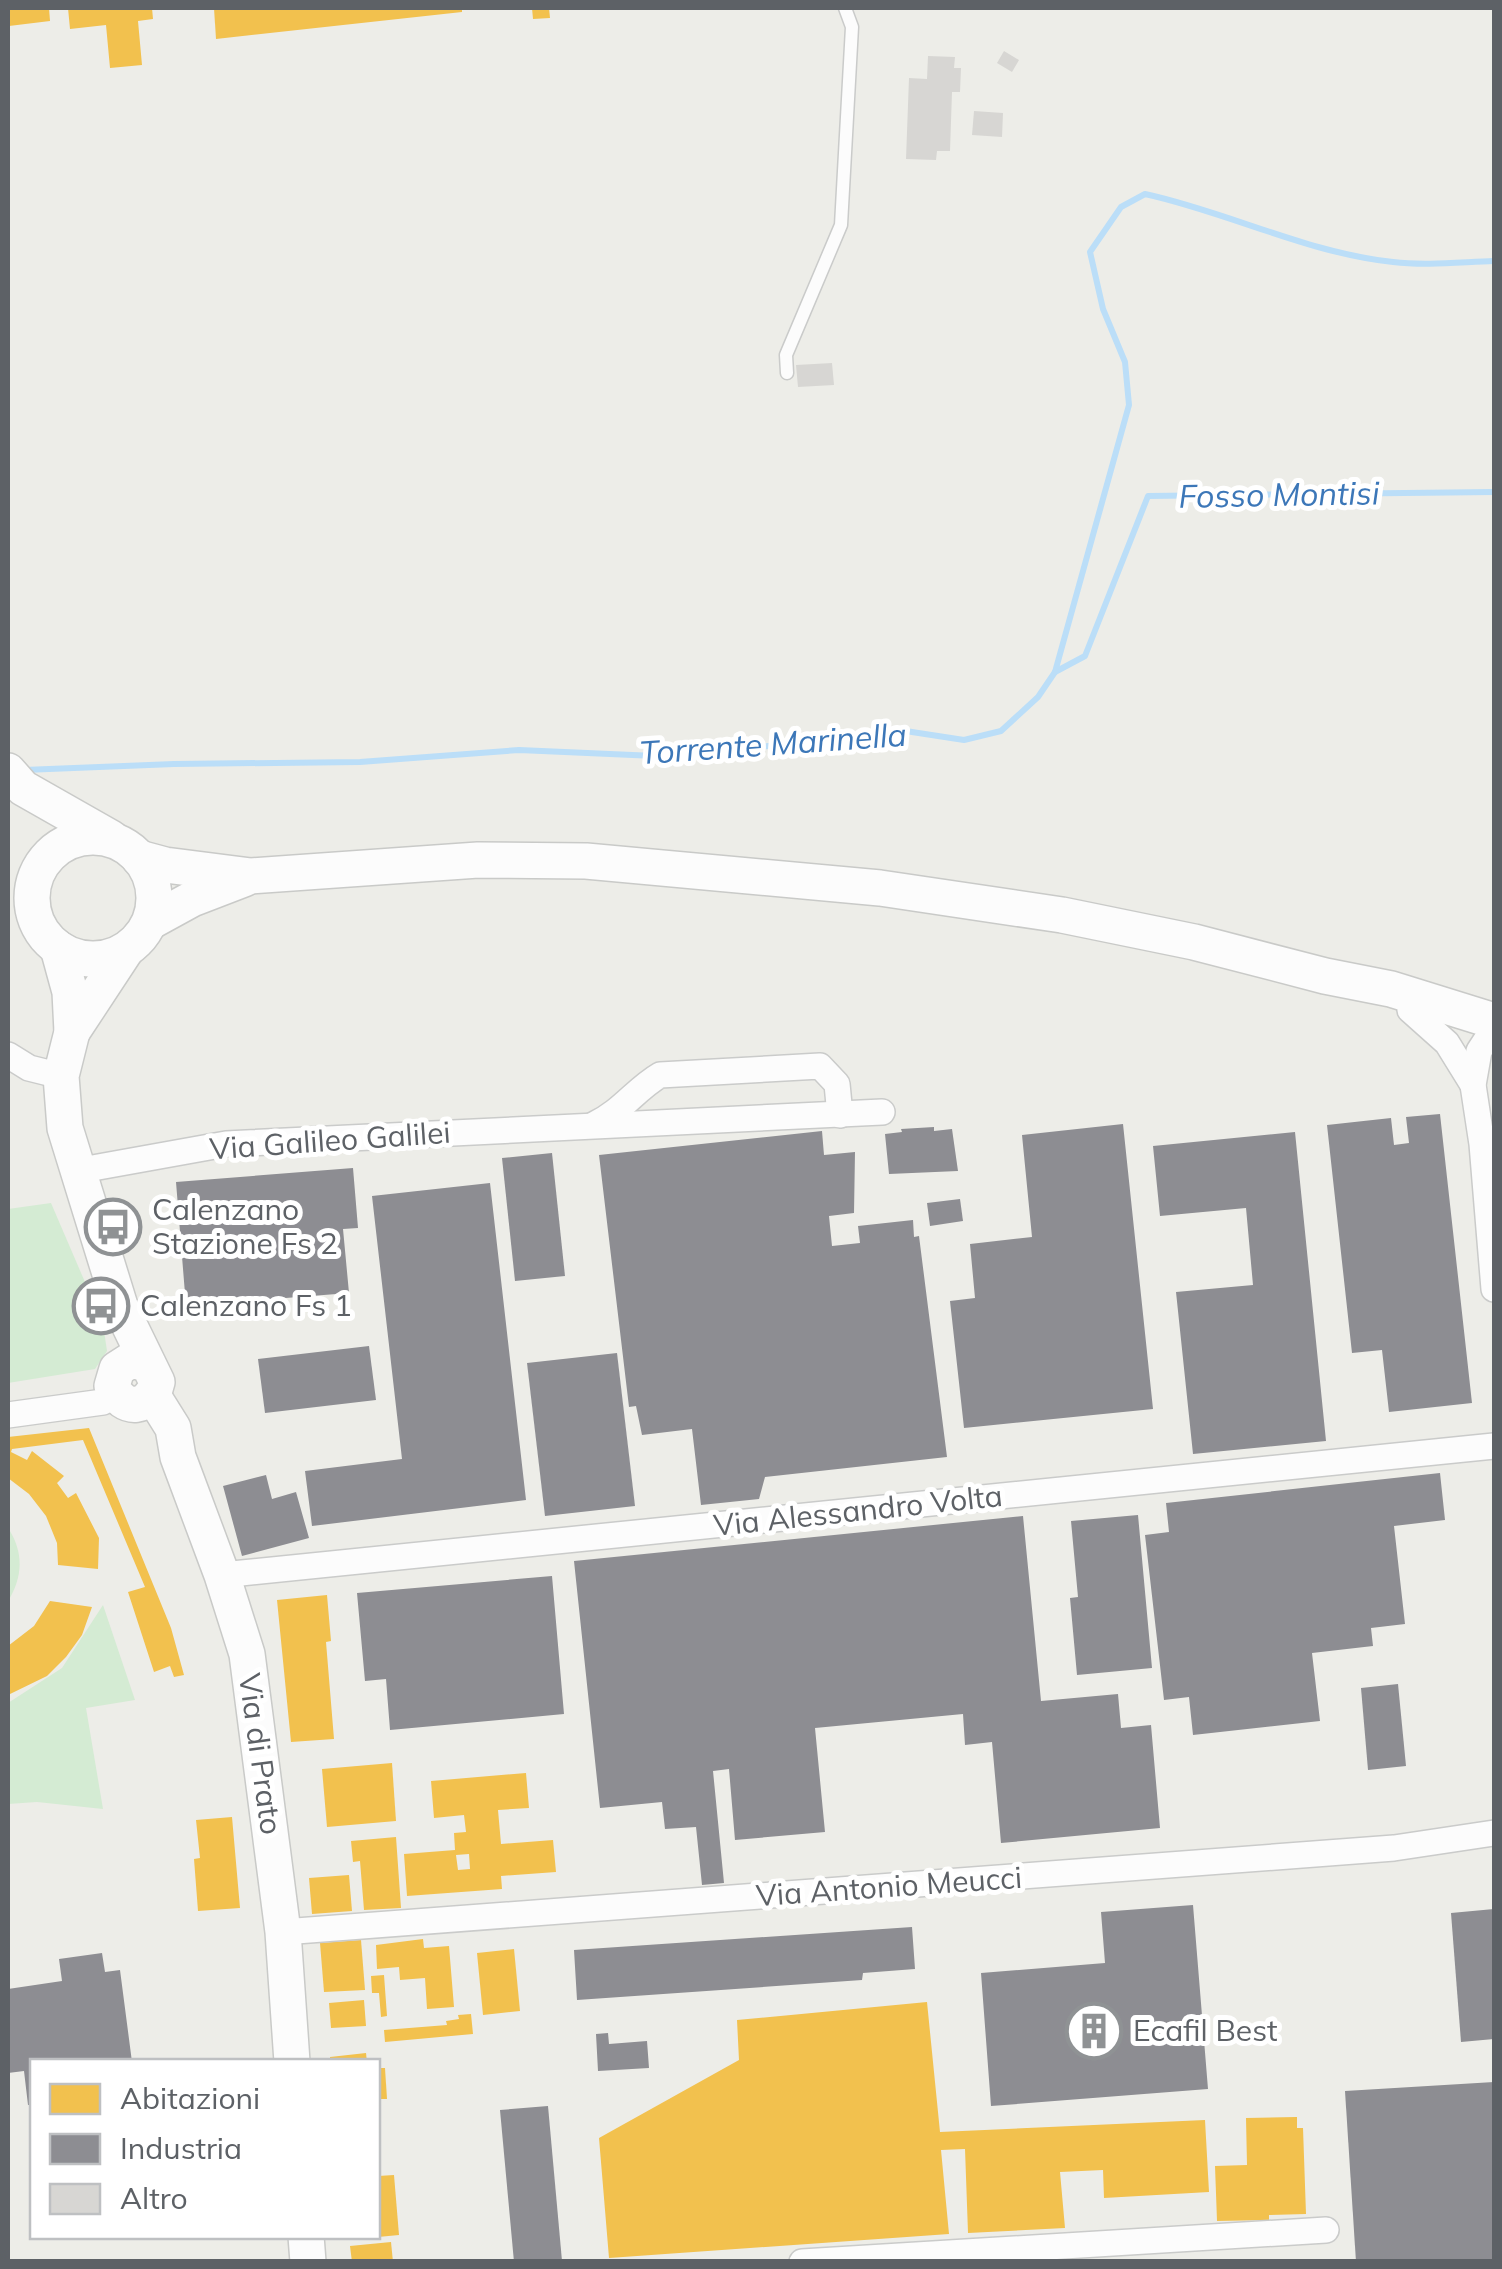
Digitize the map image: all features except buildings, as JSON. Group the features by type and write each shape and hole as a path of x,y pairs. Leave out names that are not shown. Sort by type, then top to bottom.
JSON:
{"main road":[{"name":"Via di Prato","path":"16,779 128,849"},
{"name":"Via di Prato","path":"16,779 35,821 28,876 36,934 70,992 72,1032 61,1076 64,1128 120,1306 136,1384 173,1428 178,1458 222,1575 246,1654 282,1932 292,2059"},
{"path":"28,876 55,849 74,839 95,836 165,866 251,876 478,860 586,861 821,883 1062,915 1194,942 1391,989 1493,1031"},
{"path":"128,849 152,882 150,922"},
{"path":"150,922 251,876"},
{"name":"Via di Prato","path":"72,1032 126,950 150,922"},
{"path":"36,934 84,959 113,956 126,950"},
{"path":"1325,976 1410,1010 1493,1031"}],"street":[{"path":"1410,1010 1447,1043 1474,1085"},
{"path":"1493,1031 1479,1051 1474,1085 1490,1178 1494,1289"},
{"path":"8,1055 29,1068 61,1076"},
{"name":"Via Galileo Galilei","path":"586,1128 622,1109 660,1075 820,1066 837,1084 840,1115"},
{"path":"638,1092 640,1113 654,1125"},
{"path":"1482,1144 1494,1104"},
{"name":"Via Galileo Galilei","path":"76,1171 226,1144 882,1112"},
{"path":"8,1415 103,1402 136,1384"},
{"name":"Via Alessandro Volta","path":"222,1575 1494,1446"},
{"name":"Via Antonio Meucci","path":"282,1932 1394,1848 1494,1833"},
{"path":"802,2262 951,2257 1326,2230"}],"lane":[{"path":"786,373 786,355 841,225 852,27 845,8"}],"green space":[{"path":"51,1203 103,1324 107,1351 95,1369 8,1383 8,1209"},
{"path":"8,1528 20,1564 17,1583 8,1601"},
{"path":"103,1605 135,1700 86,1708 103,1809 37,1802 8,1804 8,1703 62,1668"}],"waterway":[{"name":"Torrente Marinella","path":"24,770 360,762 519,750 678,757 899,730 964,740 1001,731 1038,697 1055,672 1129,405 1125,362 1103,309 1090,252 1121,207 1145,194 1361,257 1418,264 1494,261"},
{"name":"Fosso Montisi","path":"1055,672 1085,656 1148,496 1494,492"}],"place":[{"name":"Calenzano Stazione Fs 2","path":"113,1227"},
{"name":"Calenzano Fs 1","path":"101,1306"},
{"name":"Ecafil Best","path":"1094,2031"}]}
